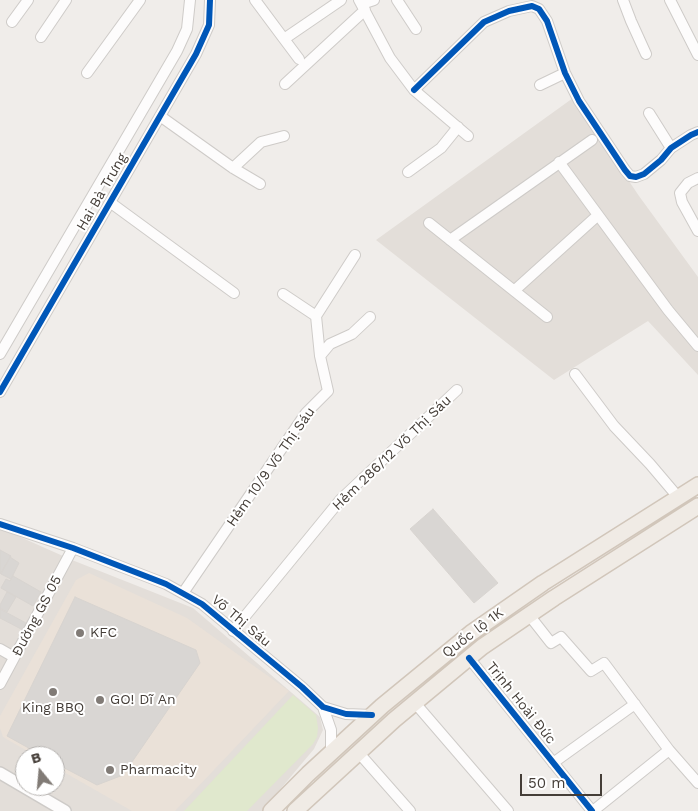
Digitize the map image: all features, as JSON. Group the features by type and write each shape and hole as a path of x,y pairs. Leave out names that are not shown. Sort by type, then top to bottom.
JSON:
{"main road":[{"name":"Quốc lộ 1K","path":"271,811 372,715 471,633 543,583 698,485"},
{"name":"Quốc lộ 1K","path":"302,809 358,752 469,658 529,615 698,506"}],"street":[{"path":"12,22 28,0"},
{"path":"41,37 66,0"},
{"path":"87,73 140,0"},
{"name":"Hai Bà Trưng","path":"0,354 177,51 187,29 190,0"},
{"name":"Hai Bà Trưng","path":"0,392 203,42 209,25 210,0"},
{"path":"256,0 299,59"},
{"path":"284,39 341,0"},
{"path":"285,84 362,5 374,0"},
{"path":"397,0 416,29"},
{"path":"623,0 646,54"},
{"path":"670,0 698,55"},
{"path":"362,5 390,58 414,90 468,136"},
{"path":"414,90 484,22 508,11 532,6 539,9 547,21 565,74 579,101 630,176 636,177 644,174 671,148 698,132"},
{"path":"540,85 565,74"},
{"path":"649,113 671,148"},
{"path":"160,116 233,168 260,184"},
{"path":"408,172 441,148 458,127"},
{"path":"233,168 260,142 284,136"},
{"path":"450,240 592,140"},
{"path":"559,162 668,310 698,346"},
{"path":"698,178 688,183 680,193 682,202 698,231"},
{"path":"111,202 234,293"},
{"path":"515,290 597,216"},
{"path":"429,223 547,317"},
{"path":"283,294 316,316 355,255"},
{"name":"Hẻm 10/9 Võ Thị Sáu","path":"183,593 306,414 328,391 320,356 316,316"},
{"path":"320,356 330,344 352,334 370,317"},
{"path":"575,374 614,426 678,497"},
{"name":"Hẻm 286/12 Võ Thị Sáu","path":"233,631 341,499 457,390"},
{"name":"Võ Thị Sáu","path":"0,524 73,548 166,584 202,604 302,687 323,707 346,714 372,715"},
{"name":"Đường GS 05","path":"0,684 73,548"},
{"path":"529,615 551,643 561,637 590,671 604,663 669,750 698,783"},
{"path":"0,649 14,657"},
{"name":"Trịnh Hoài Đức","path":"469,658 592,811"},
{"path":"415,703 508,811"},
{"path":"553,763 635,704"},
{"name":"Võ Thị Sáu","path":"323,707 331,730 331,752"},
{"path":"592,811 669,750"},
{"path":"358,752 410,811"},
{"path":"0,773 65,811"}],"shaded area":[{"path":"573,98 639,196 698,277 698,375 648,321 554,380 376,240"},
{"path":"0,528 72,560 193,608 320,717 323,730 314,749 262,811 0,811"},
{"path":"89,573 187,618 289,691 175,811 132,811 65,773 65,746 19,746 3,737 0,728 0,716 76,580"}],"green space":[{"path":"293,695 316,715 318,728 317,737 313,744 247,811 184,811"}],"building":[{"path":"433,509 498,583 474,603 410,529"},
{"path":"0,550 11,556 0,574"},
{"path":"10,557 19,563 11,579 1,574"},
{"path":"13,576 41,592 33,606 1,588 6,579 10,581"},
{"path":"7,592 16,597 7,612 0,608 0,605"},
{"name":"GO! Dĩ An","path":"75,597 196,650 200,663 123,775 97,785 65,768 65,746 25,746 7,736"},
{"path":"0,609 26,623 23,630 0,618"}],"cycle path":[{"path":"0,392 196,54 209,25 210,0"},
{"path":"414,90 484,22 509,11 532,6 539,9 547,21 565,73 579,101 630,176 636,177 644,174 661,160 671,148 698,132"},
{"path":"0,524 73,548 166,584 202,604 302,687 323,707 346,714 372,715"},
{"path":"469,658 592,811"}],"place":[{"name":"KFC","path":"80,633"},
{"name":"King BBQ","path":"53,692"},
{"name":"GO! Dĩ An","path":"100,700"},
{"name":"Pharmacity","path":"110,770"}]}
